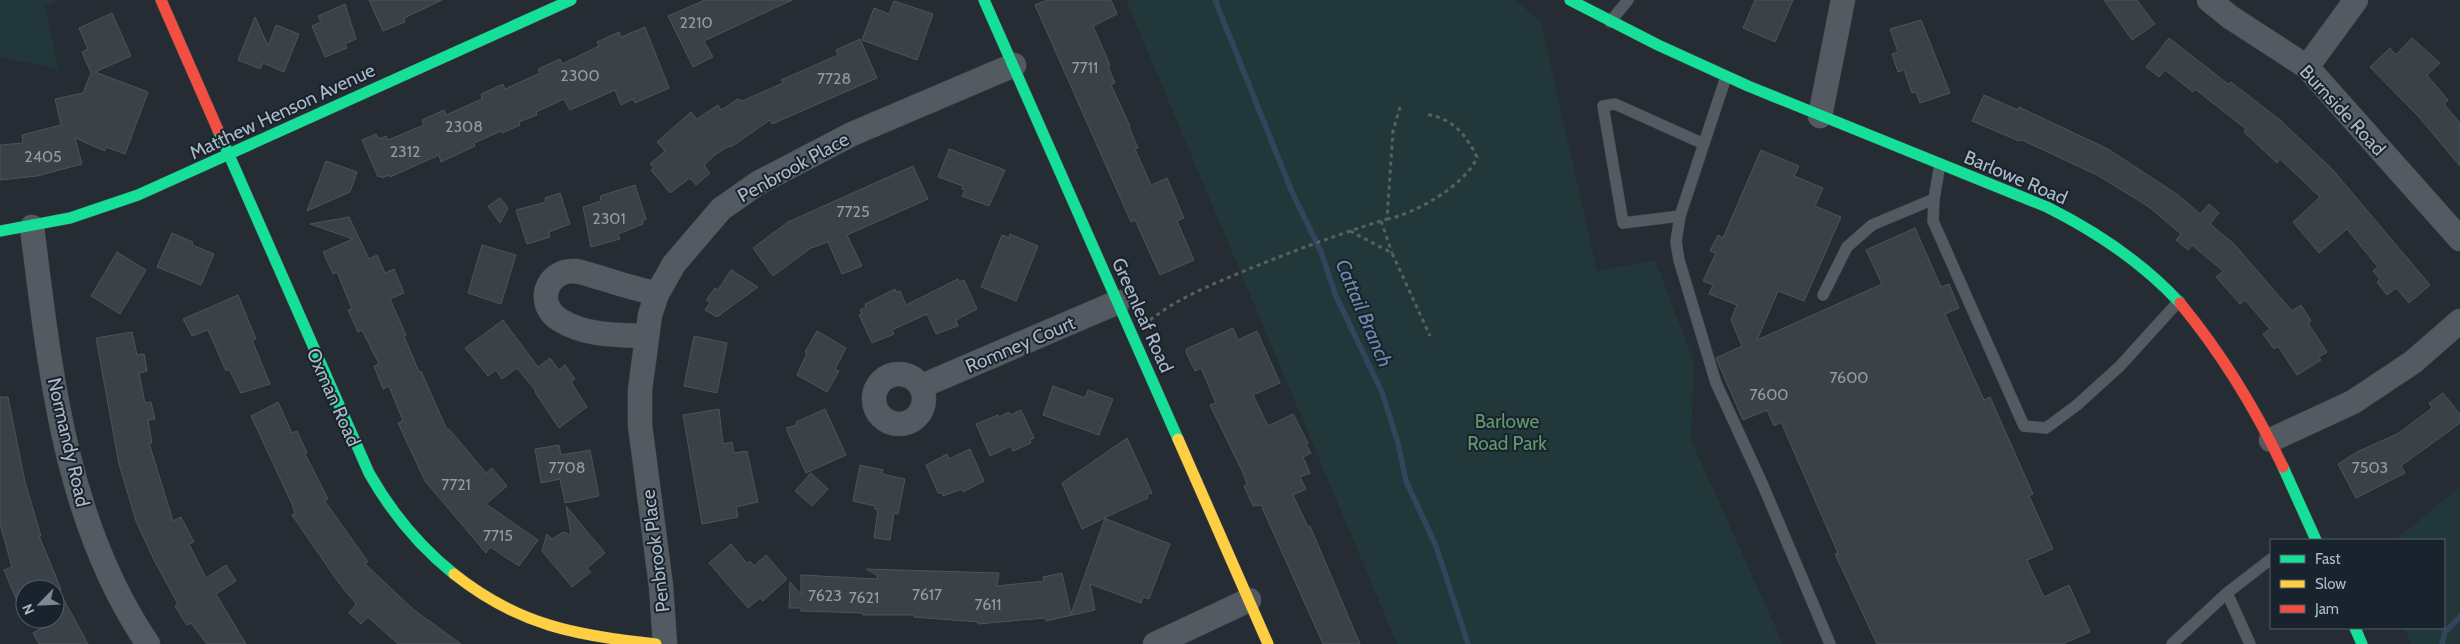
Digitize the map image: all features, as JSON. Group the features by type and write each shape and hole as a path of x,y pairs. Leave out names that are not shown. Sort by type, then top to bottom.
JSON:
{"street":[{"name":"Oxman Road","path":"161,0 365,466 395,514 414,536 455,573 486,596 523,615 572,633 610,640 656,644"},
{"name":"Matthew Henson Avenue","path":"0,231 32,228 68,220 109,206 571,0"},
{"name":"Greenleaf Road","path":"984,0 1268,644"},
{"name":"Barlowe Road","path":"1570,0 1610,22 1726,77 1940,164 2027,197 2087,228 2138,263 2179,301 2214,345 2245,392 2271,440 2314,536"},
{"path":"1820,116 1844,0"},
{"name":"Burnside Road","path":"2209,0 2230,17 2307,67 2460,239"},
{"path":"2307,67 2356,0"},
{"name":"Penbrook Place","path":"665,644 659,562 640,425 640,390 646,336 656,294 686,247 721,209 739,195 789,166 852,134 1014,65"},
{"name":"Normandy Road","path":"32,228 59,414 71,468 83,509 114,583 136,626 148,644"},
{"path":"646,336 602,334 573,326 553,314 546,304 545,291 550,280 561,273 575,271 656,294"},
{"name":"Romney Court","path":"922,386 1118,302"},
{"path":"2271,440 2353,402 2413,362 2460,321"},
{"path":"1155,644 1248,600"},
{"path":"2355,629 2362,644"}],"lane":[{"path":"1610,22 1628,0"},
{"path":"1726,77 1680,216 1676,242 1679,260 1716,383 1762,483 1830,644"},
{"path":"1680,216 1623,223 1603,106 1615,104 1704,144"},
{"path":"1940,164 1934,198 1934,221 2024,426 2046,428 2077,404 2120,366 2179,301"},
{"path":"1824,294 1847,247 1872,225 1934,198"},
{"path":"2172,644 2227,593 2270,560"},
{"path":"2227,593 2250,644"}],"path":[{"path":"1387,219 1393,131 1400,107"},
{"path":"1132,334 1180,299 1339,234 1403,216 1437,197 1473,168 1477,157 1469,141 1446,118 1425,114"},
{"path":"1381,221 1392,253 1430,336"},
{"path":"1349,231 1392,253"}],"green space":[{"path":"0,0 60,0 45,6 58,69 0,57"},
{"name":"Barlowe Road Park","path":"1126,0 1515,0 1541,22 1597,271 1655,260 1694,362 1691,440 1783,644 1397,644"},
{"path":"2460,487 2460,644 2411,644 2404,629 2445,629 2445,539 2396,539"}],"building":[{"path":"369,0 442,0 404,18 405,22 383,31"},
{"path":"705,0 792,0 704,41 713,57 693,67 668,16"},
{"path":"1047,0 1111,0 1117,14 1093,26 1110,65 1108,66 1115,83 1111,85 1130,126 1138,148 1135,149 1151,185 1167,178 1184,218 1177,221 1194,260 1160,275 1135,220 1131,222 1035,5"},
{"path":"1755,0 1793,0 1775,42 1743,28"},
{"path":"2104,0 2137,0 2155,24 2132,40"},
{"path":"894,1 933,14 917,60 862,40 874,8 889,14"},
{"path":"345,4 356,39 345,44 347,48 325,57 312,26 321,22 318,16"},
{"path":"112,13 131,56 95,72 148,92 125,154 106,147 105,151 75,138 82,164 37,176 0,180 0,145 23,143 22,135 61,125 55,99 83,93 91,73 82,52 88,49 79,28"},
{"path":"255,17 268,46 276,25 299,34 284,72 263,63 260,69 238,60"},
{"path":"1921,20 1950,93 1920,103 1916,92 1912,93 1904,70 1898,72 1892,54 1898,52 1890,29"},
{"path":"645,27 669,88 635,103 633,99 621,105 615,90 570,110 564,99 536,112 537,115 519,122 520,125 474,143 475,146 441,162 439,155 390,177 389,175 382,178 381,176 378,177 362,140 376,134 379,139 386,136 388,140 424,125 422,120 444,110 446,115 482,99 481,94 503,84 505,89 540,73 538,69 560,59 562,64 599,46 597,42 619,32 621,37"},
{"path":"2169,38 2228,84 2231,82 2280,120 2332,169 2430,285 2409,303 2396,288 2387,295 2377,282 2380,279 2373,271 2378,267 2347,229 2319,253 2293,222 2320,197 2280,159 2277,163 2244,132 2246,129 2195,89 2193,92 2165,70 2159,77 2146,67"},
{"path":"2412,38 2440,63 2427,75 2448,100 2444,104 2460,123 2460,166 2418,116 2370,67 2390,48 2396,55"},
{"path":"860,39 877,78 772,124 770,120 731,147 729,146 716,154 704,165 710,173 696,185 690,178 670,193 651,170 654,168 650,164 665,151 657,142 691,112 697,119 718,105 721,110 738,99 742,101 783,83 781,80 838,55 836,50"},
{"path":"1984,95 2018,110 2019,107 2108,149 2178,195 2200,214 2209,204 2219,213 2210,224 2234,244 2292,311 2301,305 2311,321 2308,323 2327,352 2319,357 2321,360 2297,375 2278,346 2274,349 2263,334 2270,329 2245,300 2240,304 2216,277 2223,271 2192,245 2188,250 2176,240 2181,234 2149,207 2097,175 2022,140 2019,141 1972,121"},
{"path":"949,149 1005,170 989,206 962,196 965,190 962,189 963,186 938,177"},
{"path":"1761,150 1799,166 1794,176 1823,188 1815,206 1841,217 1804,301 1778,291 1757,340 1882,284 1866,250 1915,228 1941,287 1949,284 1959,308 1945,314 1984,400 1990,397 2033,494 2029,496 2053,549 2027,560 2044,597 2069,585 2090,632 2063,644 1877,644 1835,554 1838,553 1781,422 1774,426 1767,410 1743,420 1716,358 1742,346 1731,320 1737,305 1709,294 1713,285 1703,281 1716,253 1710,251 1718,235 1723,238"},
{"path":"326,161 357,172 350,192 307,211"},
{"path":"913,166 928,199 847,235 862,266 842,274 828,242 811,248 773,276 753,248 788,222"},
{"path":"635,185 646,219 642,221 643,224 618,234 620,239 591,247 583,207 601,201 600,196"},
{"path":"560,193 570,224 549,232 550,237 527,244 516,210 546,202 545,198"},
{"path":"500,198 508,208 500,223 488,206"},
{"path":"349,217 369,259 377,255 385,273 394,269 404,293 390,299 406,335 404,336 419,372 421,371 447,430 449,429 486,473 492,468 507,486 486,504 538,540 519,566 490,547 486,553 425,481 398,423 403,421 389,386 383,389 374,366 379,364 362,330 358,332 348,310 352,309 337,272 333,274 323,252 353,239 310,224"},
{"path":"172,233 193,242 192,245 214,254 201,285 157,267"},
{"path":"1010,234 1038,246 1016,301 981,287 1002,235 1009,238"},
{"path":"482,245 516,255 501,304 468,293"},
{"path":"117,252 146,270 120,314 91,296"},
{"path":"731,270 758,287 717,317 705,310 710,302 706,300 715,288 718,290"},
{"path":"958,279 960,282 964,280 977,309 956,320 958,326 936,334 927,314 892,330 894,334 872,343 859,315 862,314 860,310 866,307 865,304 895,289 896,292 900,291 906,305"},
{"path":"238,295 256,339 252,340 270,384 241,393 229,369 226,371 208,330 192,336 183,319"},
{"path":"503,320 538,367 550,358 559,370 565,365 575,379 571,382 587,407 559,428 536,391 517,368 502,379 496,370 488,376 465,348"},
{"path":"1233,328 1238,340 1257,331 1280,383 1253,395 1268,426 1293,414 1308,443 1306,444 1311,453 1303,457 1310,473 1300,477 1306,489 1293,495 1308,527 1310,526 1360,644 1323,644 1261,505 1253,506 1244,486 1247,484 1243,473 1210,405 1216,403 1201,368 1195,371 1186,352 1186,349"},
{"path":"817,331 846,348 835,369 839,371 827,392 797,375 807,353 805,352"},
{"path":"132,332 137,355 144,354 147,371 139,373 145,403 151,402 155,419 148,420 152,443 149,443 173,521 181,517 194,542 189,544 206,578 226,565 236,581 216,594 246,644 207,644 191,623 187,625 175,606 178,604 155,562 136,521 119,464 96,338"},
{"path":"694,336 727,343 717,393 684,386"},
{"path":"1053,386 1085,398 1088,390 1113,399 1099,435 1043,415"},
{"path":"2443,393 2460,414 2460,423 2401,466 2405,473 2356,498 2338,464 2357,452 2399,433 2432,408 2429,403"},
{"path":"0,397 8,397 25,482 41,536 39,536 57,579 15,579 15,596 4,570 12,567 0,524"},
{"path":"278,402 292,433 297,431 307,453 305,454 328,499 324,500 368,562 365,564 414,610 461,644 398,644 368,617 361,624 349,613 356,604 336,579 292,515 295,514 292,504 251,416"},
{"path":"719,409 723,444 732,442 734,453 747,451 758,502 736,507 738,517 702,524 683,415"},
{"path":"825,409 846,455 806,473 786,428 797,425 796,422"},
{"path":"1021,410 1034,438 1030,440 1031,443 1013,451 1011,446 990,456 976,424 998,415 999,417 1009,412 1010,415"},
{"path":"1127,438 1152,493 1147,495 1148,498 1082,529 1062,483"},
{"path":"559,445 561,455 590,450 599,496 565,503 560,479 541,483 535,449"},
{"path":"970,449 984,481 963,492 962,489 943,496 942,493 938,493 926,465 947,454 949,459"},
{"path":"860,465 883,470 882,474 905,479 898,514 894,513 890,540 874,538 878,510 875,509 875,506 853,501"},
{"path":"811,473 828,489 812,506 795,491"},
{"path":"566,506 605,553 587,568 591,572 572,587 542,551 547,534 552,539 563,532 571,535"},
{"path":"1105,518 1170,544 1149,599 1143,597 1141,603 1090,584 1095,610 1046,621 1045,618 978,624 978,622 914,617 914,615 863,615 863,613 801,611 801,608 789,608 790,582 801,594 801,575 878,579 877,575 866,569 999,573 997,586 1044,581 1043,577 1062,573 1071,614"},
{"path":"731,544 747,563 750,561 754,566 766,555 787,579 763,601 760,598 748,608 709,563"},
{"path":"65,602 88,644 39,644 33,633 40,629 65,629"}],"waterway":[{"name":"Cattail Branch","path":"1215,0 1292,192 1321,252 1336,296 1382,392 1398,443 1406,481 1436,546 1468,644"},
{"path":"2442,644 2445,632 2460,617"}],"traffic: fast":[{"path":"0,231 70,218 138,195 571,0"},
{"path":"984,0 1178,439"},
{"path":"1570,0 1658,45 1748,86 2047,207 2084,227 2118,249 2150,274 2180,303"},
{"path":"218,130 369,473 396,515 429,552 454,574"},
{"path":"2283,467 2316,539"},
{"path":"2355,629 2362,644"}],"traffic: slow":[{"path":"1178,439 1268,644"},
{"path":"454,574 501,605 549,625 600,637 656,644"}],"traffic: jam":[{"path":"161,0 218,130"},
{"path":"2180,303 2210,342 2237,382 2283,467"}]}
